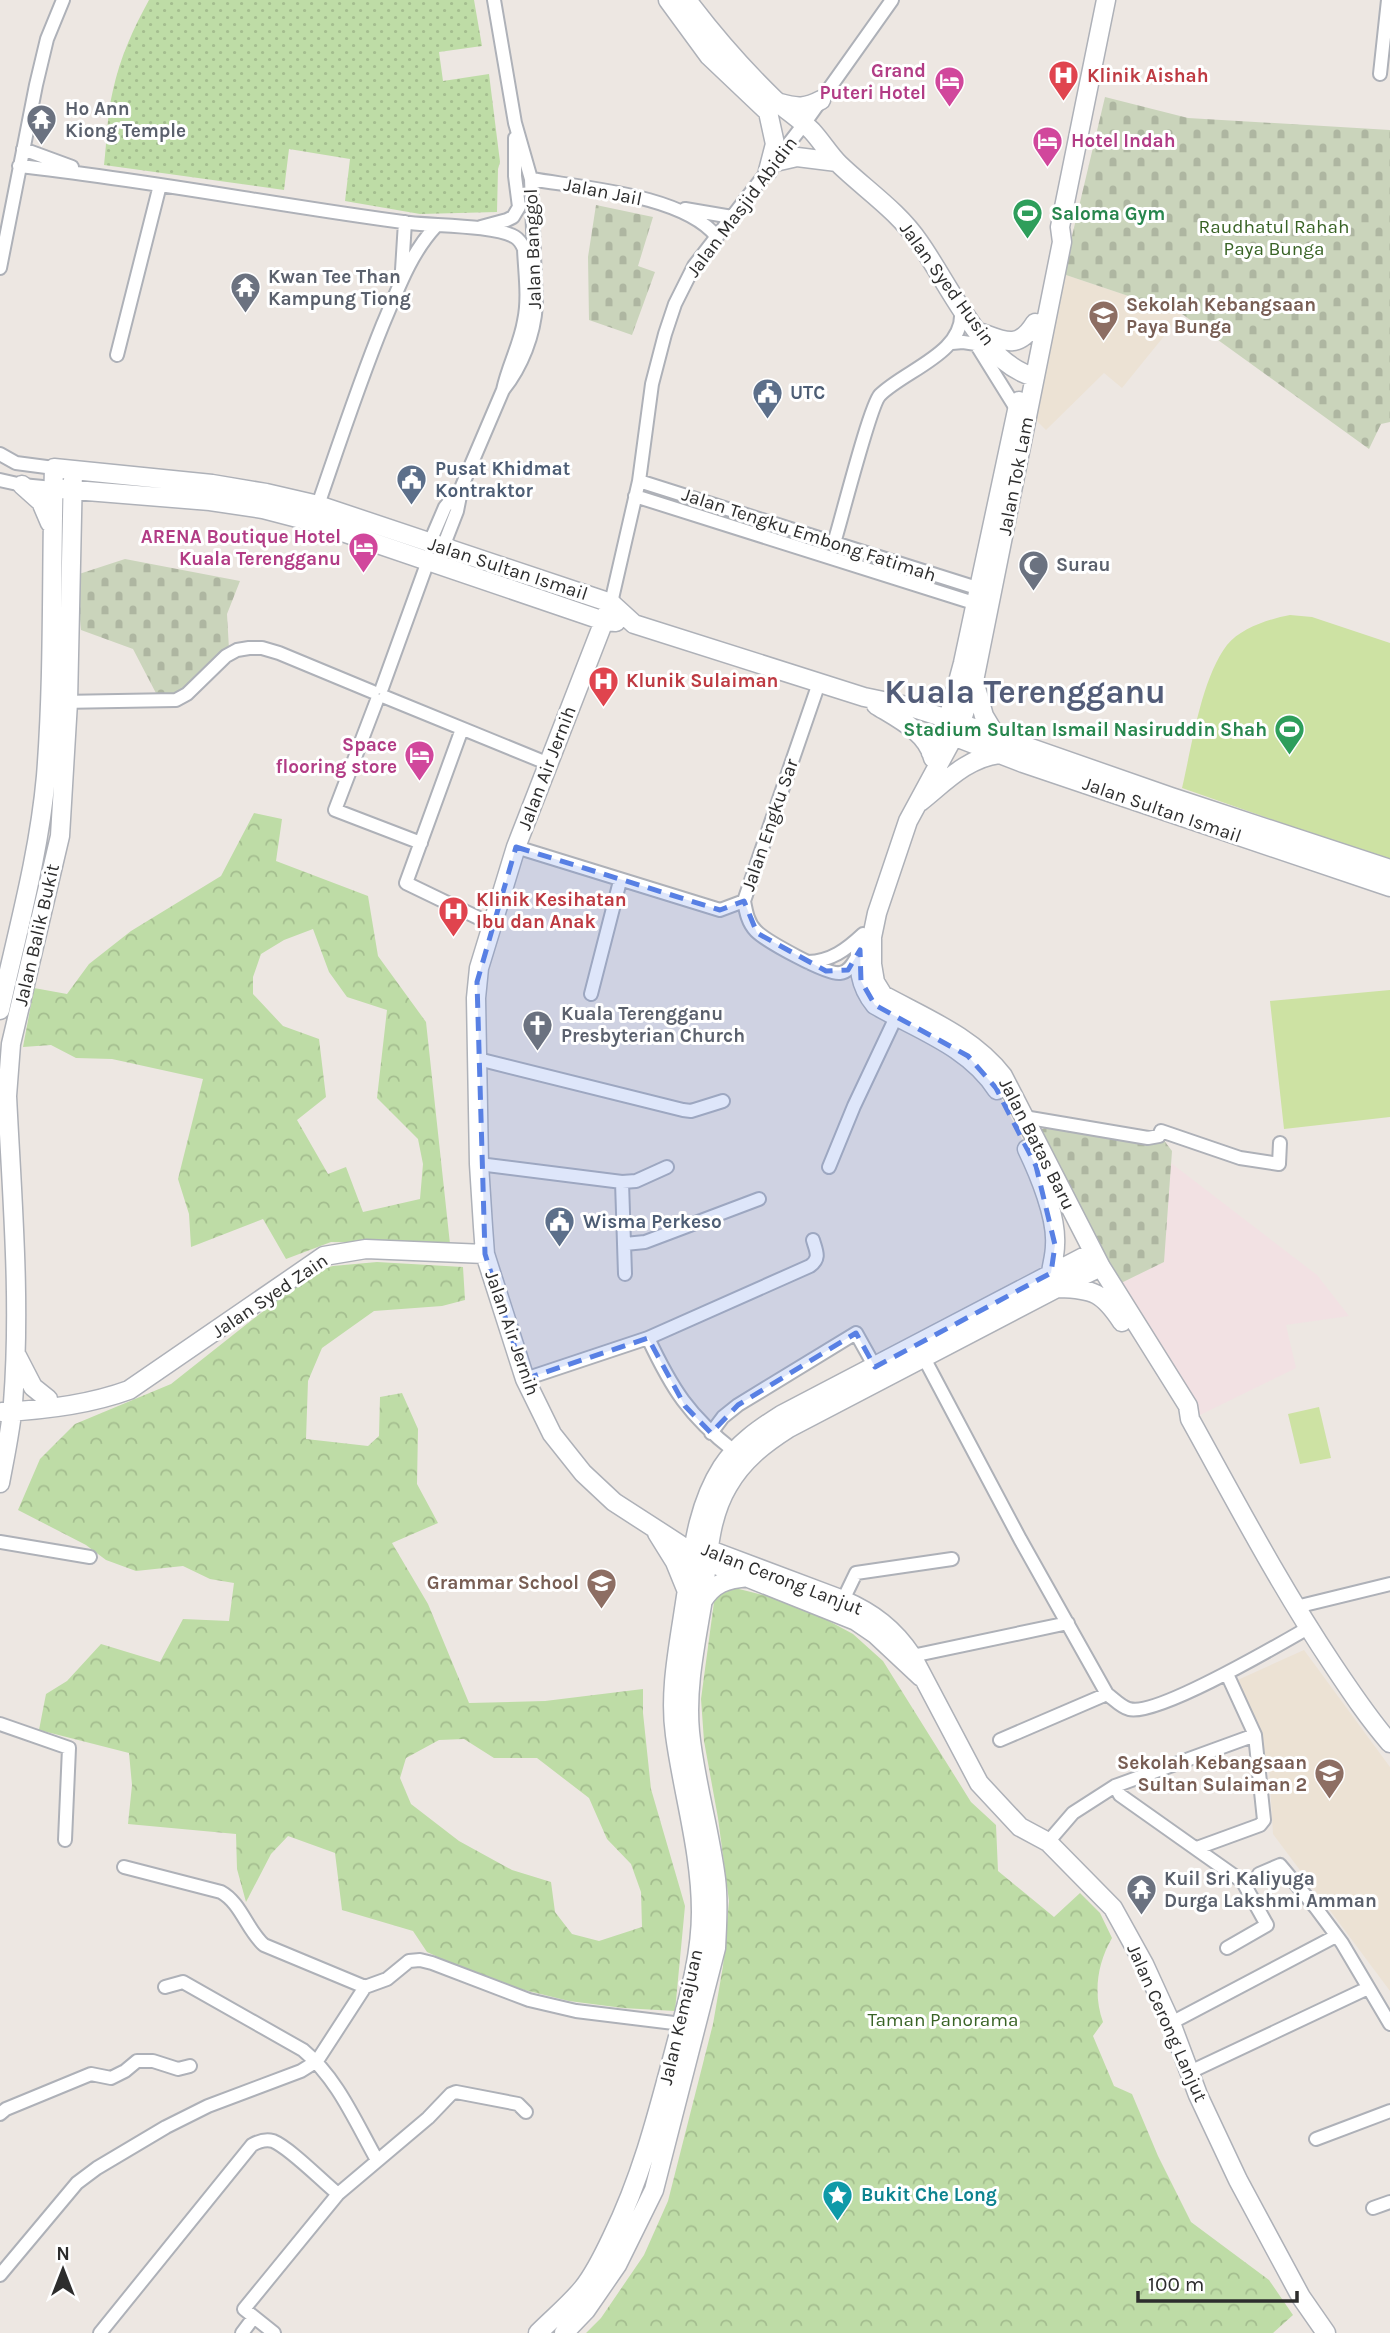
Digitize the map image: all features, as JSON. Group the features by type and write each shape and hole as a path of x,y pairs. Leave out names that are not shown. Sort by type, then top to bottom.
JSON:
{"main road":[{"path":"668,0 709,56 772,107 810,106 821,100"},
{"path":"687,0 772,107 775,144 771,167"},
{"name":"Jalan Tok Lam","path":"954,726 974,681 1030,376 1062,242 1060,227 1106,0"},
{"name":"Jalan Syed Husin","path":"772,107 804,124 837,162 911,231 961,311 978,332 1010,365 1030,376"},
{"path":"771,167 797,157 837,162"},
{"name":"Jalan Tok Lam","path":"954,726 955,696 1017,410 1030,376 1035,323 1052,240 1060,227"},
{"path":"978,332 1003,340 1017,341 1026,337 1035,323"},
{"name":"Jalan Sultan Ismail","path":"54,468 212,484 267,492 318,505 604,621 634,624 864,697 907,706 954,726 999,754 1390,887"},
{"name":"Jalan Balik Bukit","path":"0,1010 39,832 59,702 71,523 54,468"},
{"name":"Jalan Balik Bukit","path":"0,1483 6,1406 16,1353 9,1067 11,1044 60,836 53,529 62,489 72,470"},
{"path":"22,485 41,502 53,529"},
{"name":"Jalan Sultan Ismail","path":"62,489 210,501 263,509 434,550 611,603 634,624"},
{"path":"71,523 82,508 97,495 107,492"},
{"name":"Jalan Air Jernih","path":"611,603 516,848 491,924 477,982 479,1164 485,1254 525,1379 540,1413 570,1459 614,1502 655,1530 696,1550"},
{"path":"974,681 984,716 996,736"},
{"path":"907,706 937,703 955,696"},
{"path":"864,697 916,732 933,760"},
{"name":"Jalan Sultan Ismail","path":"954,726 996,736 1390,870"},
{"name":"Jalan Batas Baru","path":"954,726 905,805 879,873 862,942 859,972 866,993 875,1004 968,1056 986,1073 996,1088 1036,1166 1047,1202 1055,1231 1054,1280"},
{"path":"916,805 969,763 983,756 999,754"},
{"name":"Jalan Batas Baru","path":"933,760 908,821 877,913 872,951 876,982 883,995 975,1047 992,1061 1003,1076 1097,1260 1188,1406 1190,1419"},
{"name":"Jalan Syed Zain","path":"71,1403 108,1398 129,1390 324,1256 366,1249 485,1254"},
{"path":"696,1550 714,1482 734,1451 748,1438 782,1415 875,1367 1097,1260"},
{"path":"696,1550 714,1525 718,1507 727,1488 747,1459 765,1443 924,1358 1054,1280 1089,1290 1105,1299 1179,1410 1190,1419 1308,1628 1363,1709 1390,1743"},
{"path":"16,1353 33,1387 48,1399"},
{"path":"6,1406 48,1399 71,1403"},
{"path":"6,1406 50,1410 71,1403"},
{"path":"714,1525 730,1556"},
{"path":"655,1530 694,1597 734,1578 749,1577"},
{"name":"Jalan Cerong Lanjut","path":"696,1550 730,1556 864,1609 886,1624 902,1640 979,1783 1020,1828 1048,1842 1114,1908 1171,2023 1238,2180 1301,2297 1326,2333"},
{"name":"Jalan Cerong Lanjut","path":"696,1550 749,1577 856,1621 875,1634 921,1677"},
{"name":"Jalan Kemajuan","path":"564,2333 586,2310 617,2265 654,2190 710,1980 716,1948 716,1880 690,1730 696,1550"},
{"name":"Jalan Kemajuan","path":"538,2333 583,2287 605,2253 632,2197 653,2132 695,1969 701,1914 700,1879 674,1722 674,1684 694,1597"}],"street":[{"path":"0,268 47,39 63,0"},
{"name":"Jalan Banggol","path":"421,843 335,810 434,550 445,507 462,486 535,323 531,179 515,123 494,0"},
{"name":"Jalan Masjid Abidin","path":"611,603 639,481 652,384 675,304 694,266 804,124 892,0"},
{"path":"1380,74 1388,0"},
{"path":"477,228 513,217 519,207 515,176 515,123"},
{"path":"23,149 92,174"},
{"path":"19,166 92,174 405,222 477,228 516,237 524,249 525,321 503,390"},
{"name":"Jalan Jail","path":"531,179 733,217"},
{"path":"117,355 160,185"},
{"name":"Jalan Jail","path":"674,208 702,221 717,237"},
{"path":"401,281 405,222"},
{"path":"318,505 362,376 401,281 417,247 436,226"},
{"path":"834,543 878,397 952,343 961,326 961,311"},
{"name":"Jalan Syed Husin","path":"952,343 976,344 1017,410"},
{"path":"0,454 16,463 54,468"},
{"path":"0,480 62,489"},
{"name":"Jalan Tengku Embong Fatimah","path":"639,481 834,543 978,597"},
{"name":"Jalan Tengku Embong Fatimah","path":"635,496 830,558 978,597"},
{"path":"59,702 176,700 187,694 226,656 237,650 262,648 549,764"},
{"name":"Jalan Engku Sar","path":"516,848 720,910 744,901 819,683"},
{"path":"462,729 406,883 491,924"},
{"path":"591,994 620,881"},
{"path":"744,901 750,924 757,933 826,971 842,973 848,970 862,942"},
{"path":"807,962 833,957 862,942"},
{"path":"829,1167 896,1017"},
{"path":"478,1059 682,1110 691,1111 723,1101"},
{"path":"1024,1117 1148,1138 1159,1136 1161,1131 1240,1158 1279,1164 1280,1143"},
{"path":"479,1164 622,1182 635,1181 667,1167"},
{"path":"622,1182 625,1274"},
{"path":"625,1244 645,1242 759,1199"},
{"path":"525,1379 648,1338 810,1266 816,1262 818,1256 813,1240"},
{"path":"712,1433 723,1417 738,1405 856,1333 875,1367"},
{"path":"648,1338 665,1374 685,1406 734,1451"},
{"path":"924,1358 1020,1539 1107,1694 1130,1710 1147,1709 1227,1674 1308,1628"},
{"path":"0,1542 90,1557"},
{"path":"843,1600 856,1573 952,1559"},
{"path":"1296,1607 1390,1584"},
{"path":"912,1656 1068,1623"},
{"path":"1196,1848 1263,1822 1255,1735 1227,1674"},
{"path":"1000,1740 1107,1694"},
{"path":"0,1724 69,1748 65,1840"},
{"path":"1048,1842 1073,1813 1115,1786 1255,1735"},
{"path":"1115,1786 1120,1795 1243,1882 1266,1921 1264,1927 1227,1948"},
{"path":"1259,1874 1280,1865 1336,1936 1390,2024"},
{"path":"124,1867 221,1892 233,1901 264,1945 365,1987"},
{"path":"1171,2023 1336,1936"},
{"path":"0,2275 77,2183 166,2127 208,2106 301,2071 317,2061 365,1987 387,1979 409,1961 420,1960 529,2000 576,2011 681,2024"},
{"path":"164,1987 183,1982 286,2039 317,2061 335,2085 377,2160"},
{"path":"1190,2072 1368,1988"},
{"path":"0,2114 6,2109 91,2074 111,2078 137,2061 153,2061 178,2069 190,2066"},
{"path":"274,2333 244,2309 338,2194 428,2118 451,2094 456,2092 518,2104 526,2112"},
{"path":"1315,2139 1390,2111"},
{"path":"100,2333 252,2145 266,2140 281,2146 338,2194"},
{"path":"1373,2208 1390,2202"},
{"path":"242,2333 254,2317"}],"highlighted area":[{"path":"516,847 720,910 744,901 757,933 826,971 848,970 860,950 861,981 875,1005 968,1056 996,1088 1036,1166 1055,1245 1051,1273 875,1367 856,1333 738,1405 711,1433 685,1406 648,1338 525,1379 485,1254 477,982"}],"shaded area":[{"name":"Sekolah Kebangsaan Paya Bunga","path":"1063,274 1182,314 1122,388 1104,373 1046,430 1032,416"},
{"path":"1171,1163 1317,1275 1349,1316 1286,1325 1296,1368 1200,1415 1117,1285 1164,1262"},
{"name":"Sekolah Kebangsaan Sultan Sulaiman 2","path":"1304,1650 1390,1767 1390,1991 1273,1834 1269,1768 1231,1683"}],"green space":[{"path":"149,0 474,0 482,46 439,52 443,81 489,74 500,162 497,212 420,214 345,201 350,159 289,149 284,190 104,165 109,108 116,78 128,44"},
{"name":"Raudhatul Rahah Paya Bunga","path":"1105,97 1188,118 1390,130 1390,422 1381,424 1369,449 1182,314 1063,274"},
{"path":"596,205 653,217 638,266 655,272 632,335 589,320 588,257"},
{"path":"125,559 240,581 227,614 229,649 181,694 158,697 133,649 81,630 76,575"},
{"name":"Stadium Sultan Ismail Nasiruddin Shah","path":"1290,615 1312,617 1390,643 1390,861 1182,788 1198,713 1218,659 1233,639 1248,629"},
{"path":"254,813 282,819 276,861 368,896 378,956 426,1022 450,1244 331,1242 286,1259 263,1219 191,1247 189,1214 178,1179 203,1079 112,1059 76,1058 51,1045 23,1047 34,988 67,994 89,964 131,931 221,876","holes":["313,929 329,972 347,997 387,1010 377,1098 418,1139 423,1164 420,1199 363,1212 346,1167 328,1174 297,1120 326,1097 319,1039 283,1026 253,994 253,977 261,954 284,940"]},
{"path":"1390,990 1390,1117 1284,1129 1270,1001"},
{"path":"1045,1128 1147,1144 1163,1139 1172,1151 1164,1262 1117,1285 1035,1131"},
{"path":"377,1262 463,1267 465,1300 442,1306 374,1311 322,1348 308,1381 306,1439 368,1446 379,1436 380,1397 402,1393 418,1429 417,1484 438,1523 392,1543 428,1604 469,1703 545,1701 643,1689 651,1789 685,1906 675,2011 569,2001 492,1982 427,1952 413,1931 342,1910 335,1853 288,1836 271,1854 246,1902 237,1869 236,1834 128,1824 132,1785 129,1753 39,1730 46,1694 67,1681 101,1644 160,1662 183,1619 229,1621 234,1583 210,1579 183,1566 136,1571 106,1560 86,1545 18,1510 40,1459 75,1424 171,1384 314,1271 333,1266","holes":["464,1739 494,1758 537,1758 589,1798 607,1839 631,1864 641,1892 642,1927 599,1941 572,1934 555,1912 551,1882 512,1870 459,1841 411,1804 400,1778 406,1758 439,1740"]},
{"path":"1319,1407 1331,1458 1300,1464 1288,1414"},
{"name":"Taman Panorama","path":"735,1588 814,1613 853,1634 883,1661 971,1802 996,1825 998,1871 1054,1917 1080,1893 1100,1913 1112,1938 1098,1979 1098,2001 1103,2022 1093,2036 1114,2086 1132,2094 1158,2156 1191,2222 1269,2280 1293,2315 1273,2333 586,2333 601,2318 644,2255 668,2201 713,2024 723,1966 729,1901 704,1741 701,1699 714,1602 721,1591"}],"place":[{"name":"Klinik Aishah","path":"1064,103"},
{"name":"Grand Puteri Hotel","path":"949,109"},
{"name":"Ho Ann Kiong Temple","path":"42,147"},
{"name":"Hotel Indah","path":"1048,168"},
{"name":"Saloma Gym","path":"1028,241"},
{"name":"Kwan Tee Than Kampung Tiong","path":"245,315"},
{"name":"Sekolah Kebangsaan Paya Bunga","path":"1103,343"},
{"name":"UTC","path":"767,420"},
{"name":"Pusat Khidmat Kontraktor","path":"412,507"},
{"name":"ARENA Boutique Hotel Kuala Terengganu","path":"364,575"},
{"name":"Surau","path":"1033,592"},
{"name":"Klunik Sulaiman","path":"603,708"},
{"name":"Stadium Sultan Ismail Nasiruddin Shah","path":"1290,757"},
{"name":"Space flooring store","path":"420,783"},
{"name":"Klinik Kesihatan Ibu dan Anak","path":"453,938"},
{"name":"Kuala Terengganu Presbyterian Church","path":"538,1052"},
{"name":"Wisma Perkeso","path":"560,1249"},
{"name":"Grammar School","path":"602,1610"},
{"name":"Sekolah Kebangsaan Sultan Sulaiman 2","path":"1330,1801"},
{"name":"Kuil Sri Kaliyuga Durga Lakshmi Amman","path":"1141,1917"},
{"name":"Bukit Che Long","path":"838,2222"}],"district":[{"name":"Kuala Terengganu","path":"1025,692"}]}
